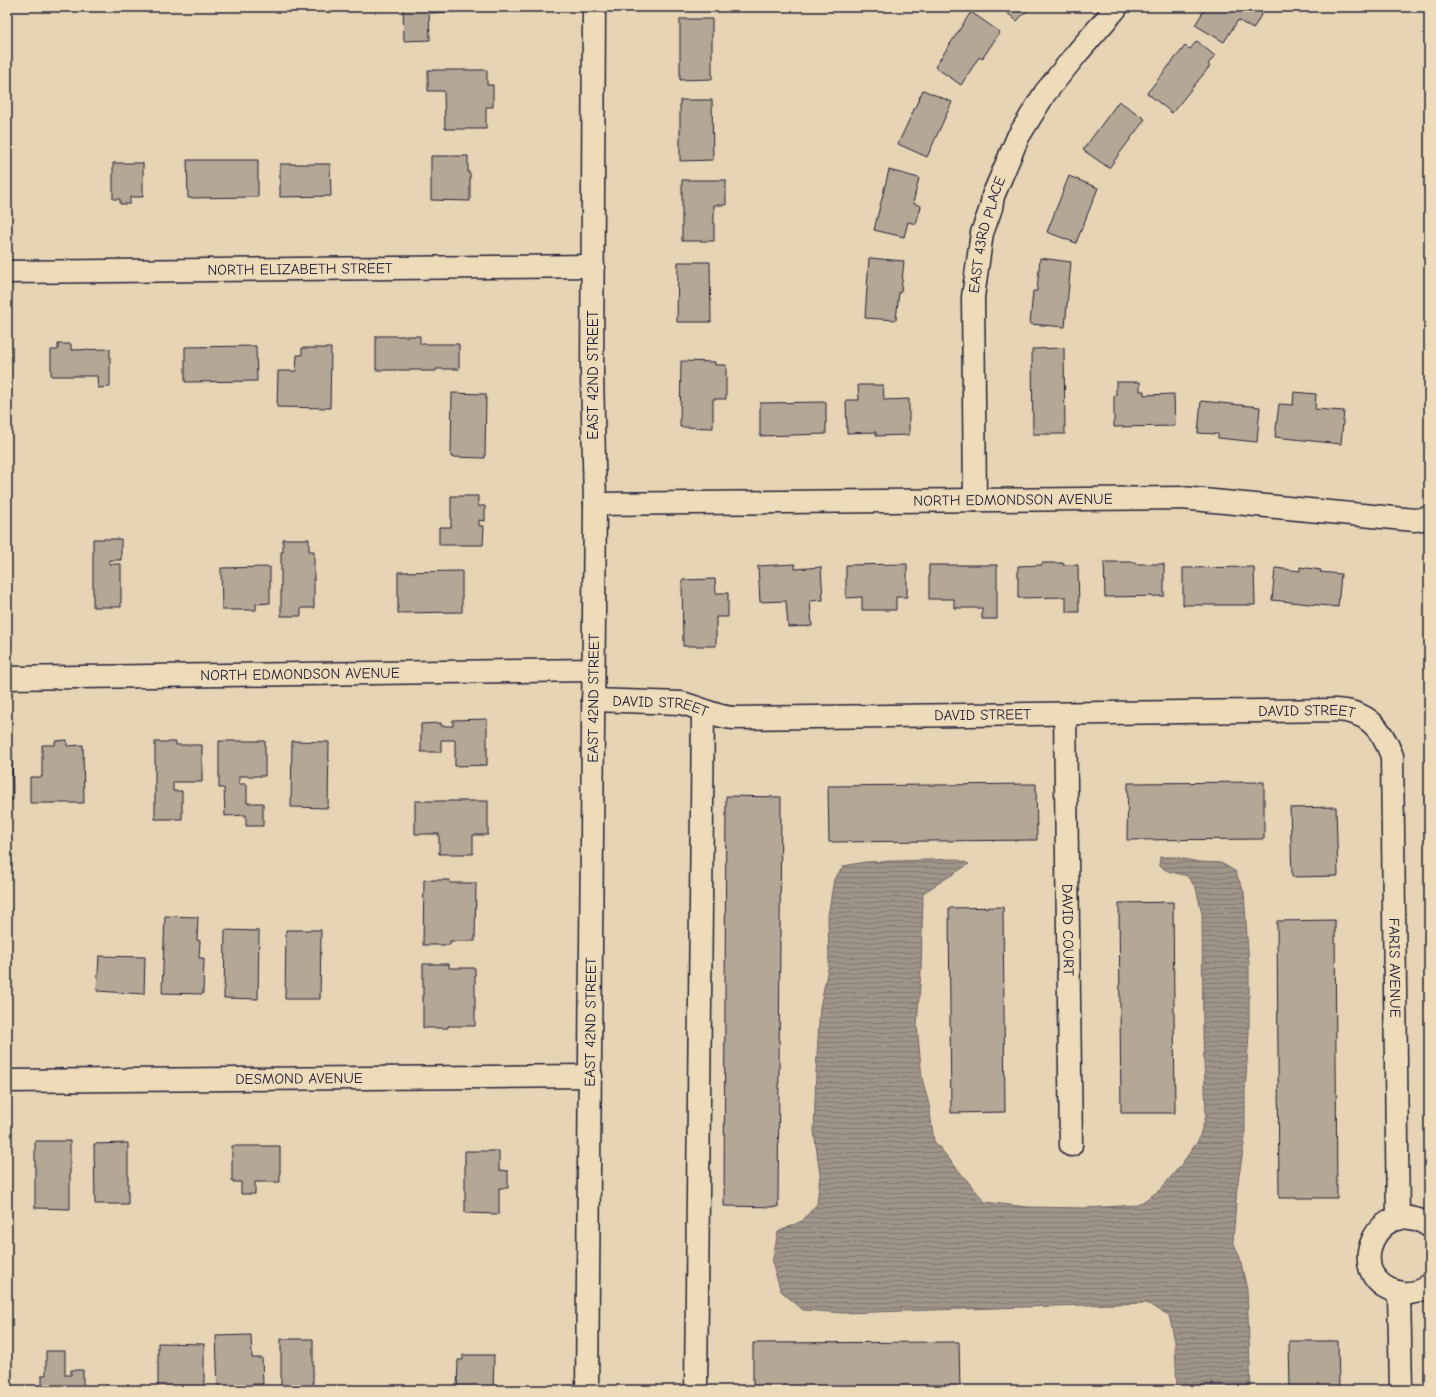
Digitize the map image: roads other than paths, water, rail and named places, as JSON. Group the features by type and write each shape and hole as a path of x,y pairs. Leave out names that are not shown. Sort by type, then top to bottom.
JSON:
{"street":[{"name":"EAST 42ND STREET","path":"588,1390 595,504 592,374 594,7"},
{"name":"EAST 43RD PLACE","path":"975,500 973,297 982,233 991,208 992,196 1018,137 1045,92 1117,7"},
{"name":"NORTH ELIZABETH STREET","path":"7,272 593,266"},
{"name":"NORTH EDMONDSON AVENUE","path":"595,504 1182,498 1415,520 1429,518"},
{"name":"NORTH EDMONDSON AVENUE","path":"7,678 593,670"},
{"name":"DAVID STREET","path":"593,700 681,703 719,717 734,718 1335,710 1355,713 1372,722"},
{"path":"696,1390 703,710"},
{"name":"DAVID COURT","path":"1065,714 1071,1145"},
{"name":"FARIS AVENUE","path":"1372,722 1382,733 1392,756 1398,1219"},
{"name":"DESMOND AVENUE","path":"7,1081 591,1076"},
{"path":"1429,1226 1418,1220 1405,1218 1386,1224 1377,1232 1371,1243 1369,1256 1371,1268 1378,1280 1388,1288 1399,1292 1414,1292 1429,1285"},
{"path":"1399,1292 1401,1390"}]}
